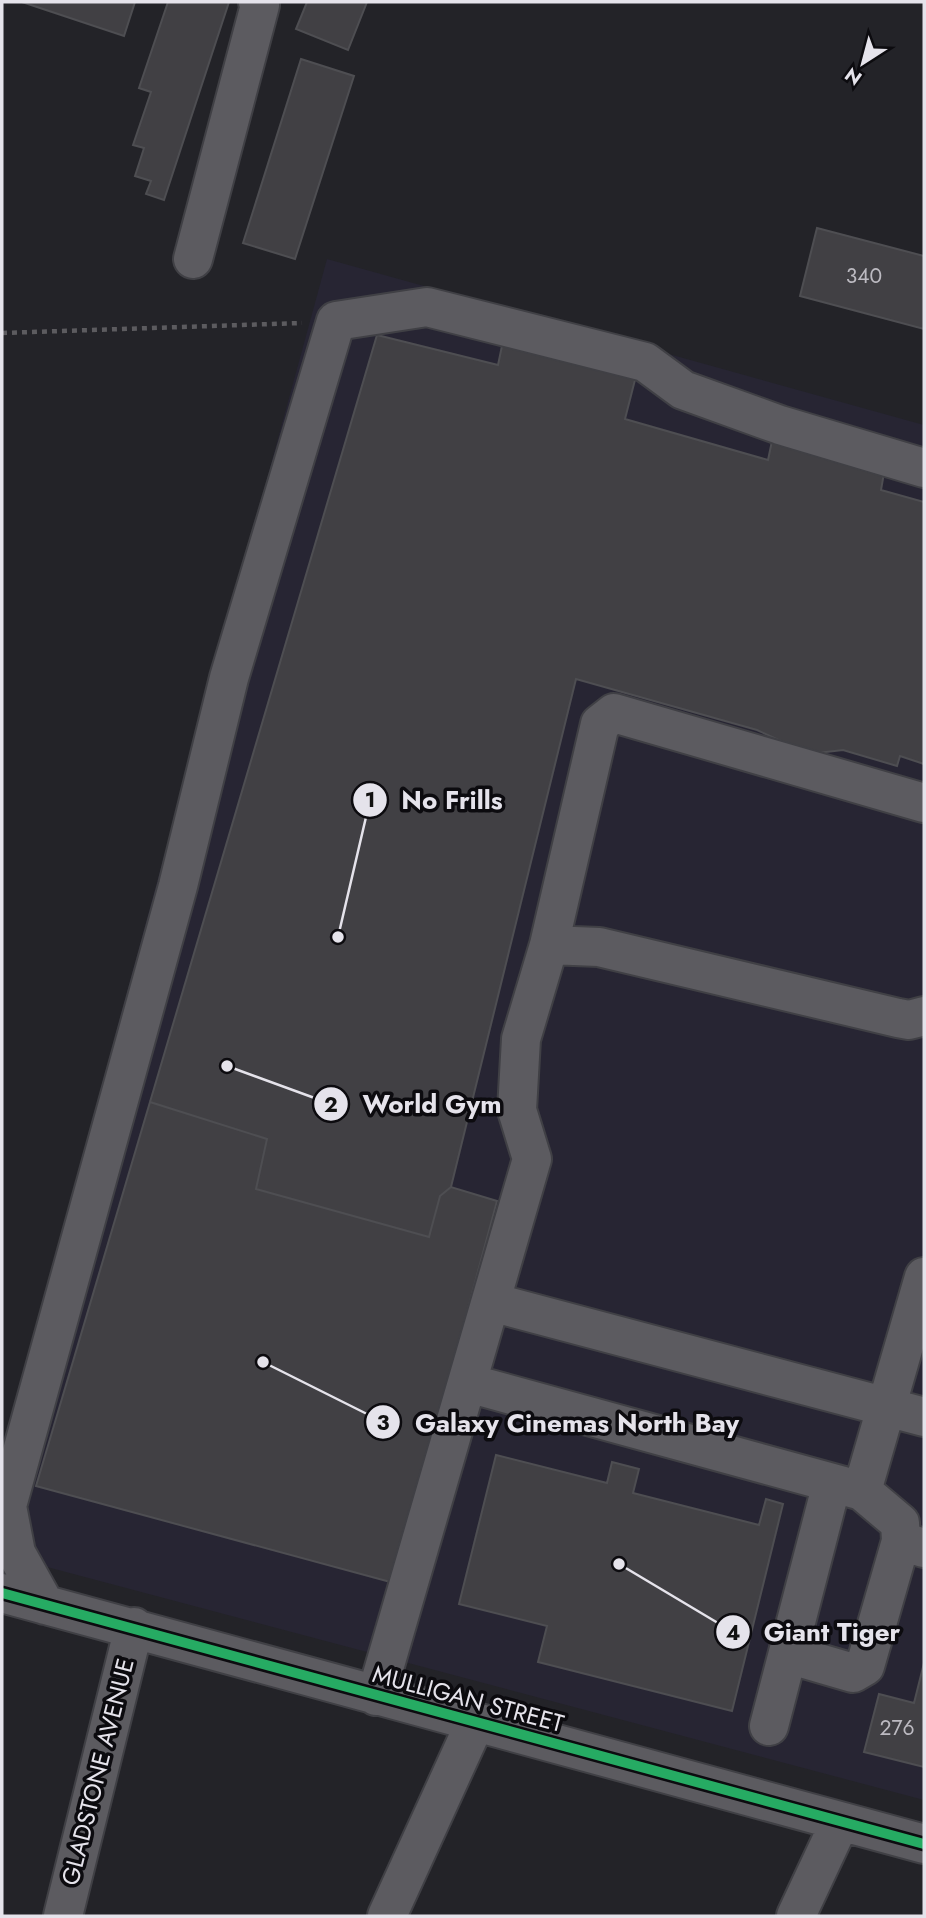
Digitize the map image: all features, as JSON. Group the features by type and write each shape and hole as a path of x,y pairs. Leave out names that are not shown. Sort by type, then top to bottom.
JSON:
{"street":[{"path":"193,259 260,5 258,2"},
{"path":"45,1605 16,1553 7,1506 178,886 229,678 336,321 427,307 645,362 683,390 780,425 924,468"},
{"path":"376,1696 531,1159 517,1110 521,1039 549,945 600,724 614,713 924,803"},
{"path":"549,945 599,947 909,1020 924,1016"},
{"path":"769,1726 788,1654 847,1487 915,1339 924,1277"},
{"path":"491,1302 924,1417"},
{"path":"468,1382 847,1487 900,1522 913,1544 865,1666 853,1672 788,1654"},
{"name":"MULLIGAN STREET","path":"2,1594 924,1844"},
{"name":"GLADSTONE AVENUE","path":"63,1916 134,1628"},
{"path":"387,1916 475,1724"},
{"path":"796,1916 840,1822"}],"path":[{"path":"2,333 336,321"}],"shaded area":[{"path":"327,259 924,425 924,1800 2,1555 2,1450"}],"building":[{"path":"22,2 135,2 124,36"},
{"path":"168,2 229,2 164,200 146,194 151,181 135,176 144,148 133,145 151,92 139,88"},
{"path":"307,2 367,2 348,50 296,29"},
{"path":"301,59 354,76 295,259 243,243"},
{"path":"817,228 924,256 924,329 800,296"},
{"path":"377,335 498,365 503,341 636,376 625,419 768,460 772,441 884,473 881,490 924,502 924,764 900,756 897,766 843,750 809,754 757,730 576,679 451,1187 440,1196 429,1237 256,1189 267,1139 150,1102"},
{"path":"150,1102 267,1139 256,1189 429,1237 440,1196 451,1187 497,1201 394,1583 36,1486"},
{"path":"496,1455 607,1483 612,1462 639,1469 633,1493 759,1525 766,1499 783,1504 732,1711 538,1662 547,1626 459,1604"},
{"path":"924,1663 924,1767 864,1752 879,1694 914,1703"}],"cycle path":[{"path":"2,1593 924,1844"}],"place":[{"name":"No Frills","path":"338,937"},
{"name":"World Gym","path":"227,1066"},
{"name":"Galaxy Cinemas North Bay","path":"263,1362"},
{"name":"Giant Tiger","path":"619,1564"}]}
